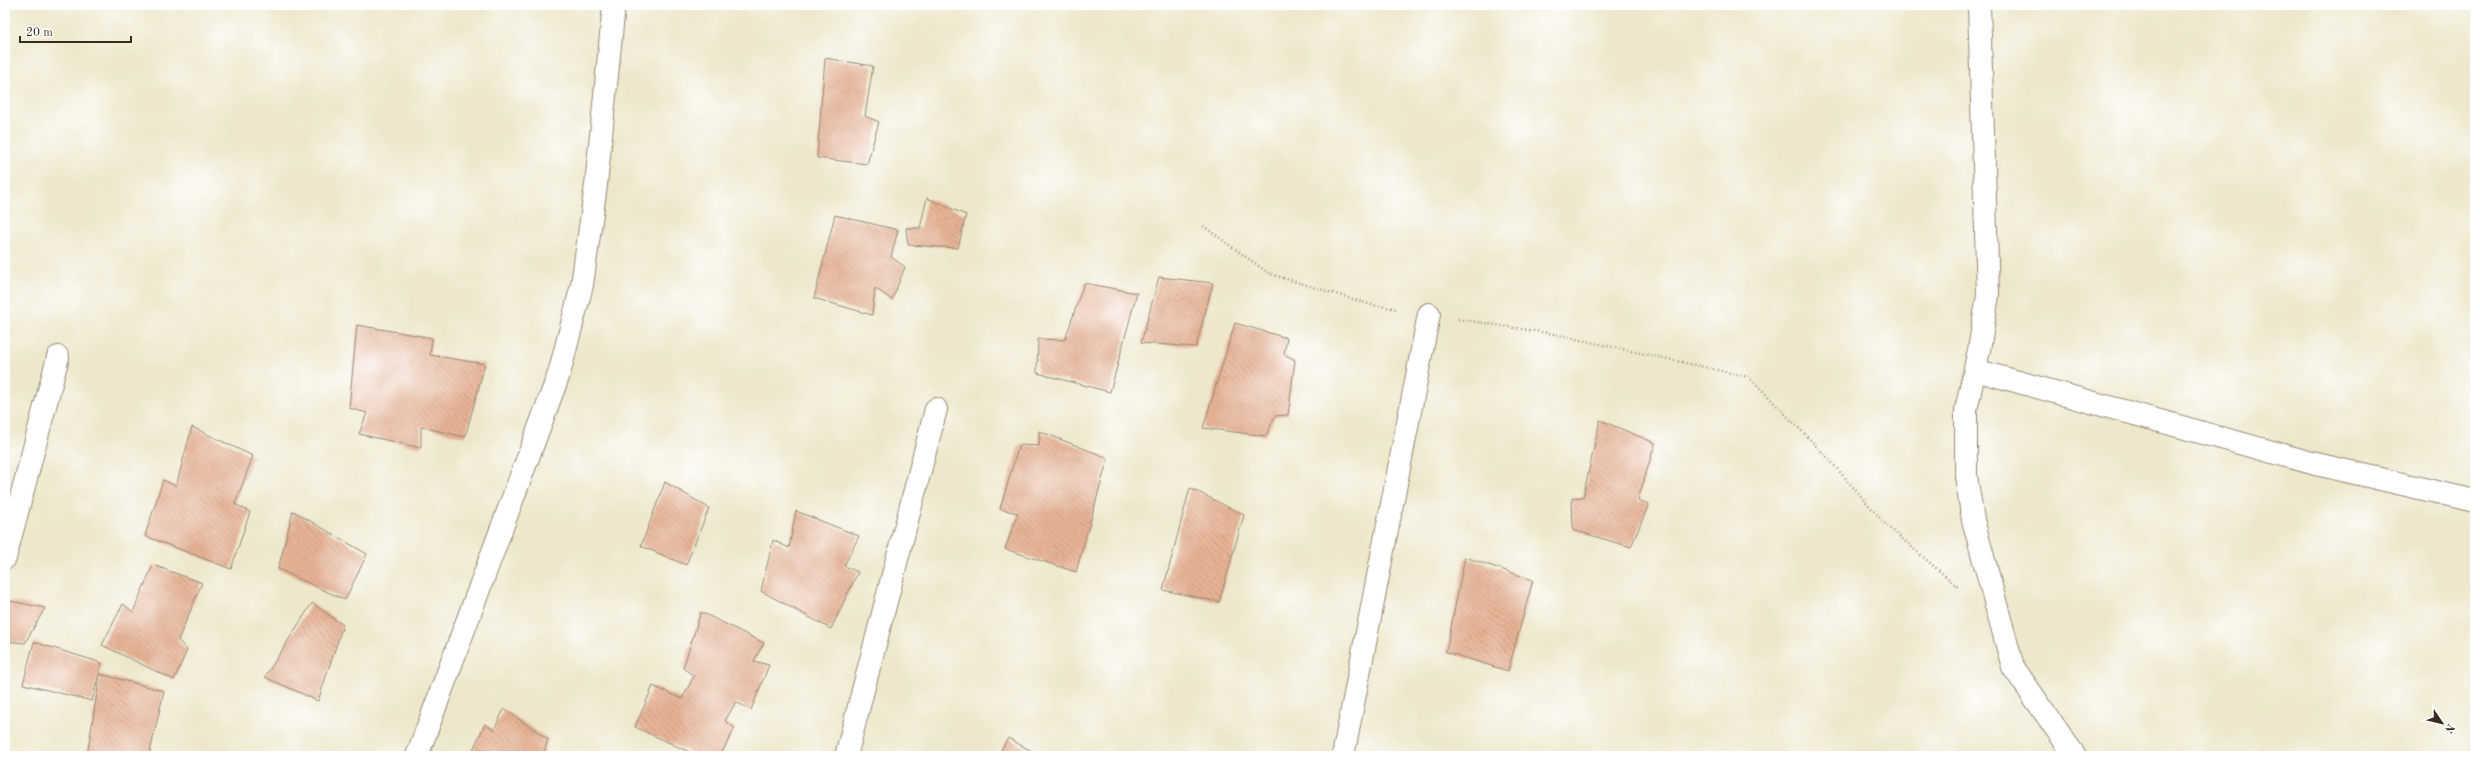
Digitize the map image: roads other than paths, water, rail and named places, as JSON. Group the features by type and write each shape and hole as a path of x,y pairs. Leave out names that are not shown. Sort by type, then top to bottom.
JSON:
{"street":[{"path":"417,756 559,374 583,277 596,185 614,5"},
{"path":"1979,5 1988,295 1975,370 1966,410 1966,476 1972,520 2013,667 2075,756"},
{"path":"1343,756 1429,314"},
{"path":"5,558 58,358"},
{"path":"1975,370 2312,463 2475,502"},
{"path":"846,756 936,409"}]}
